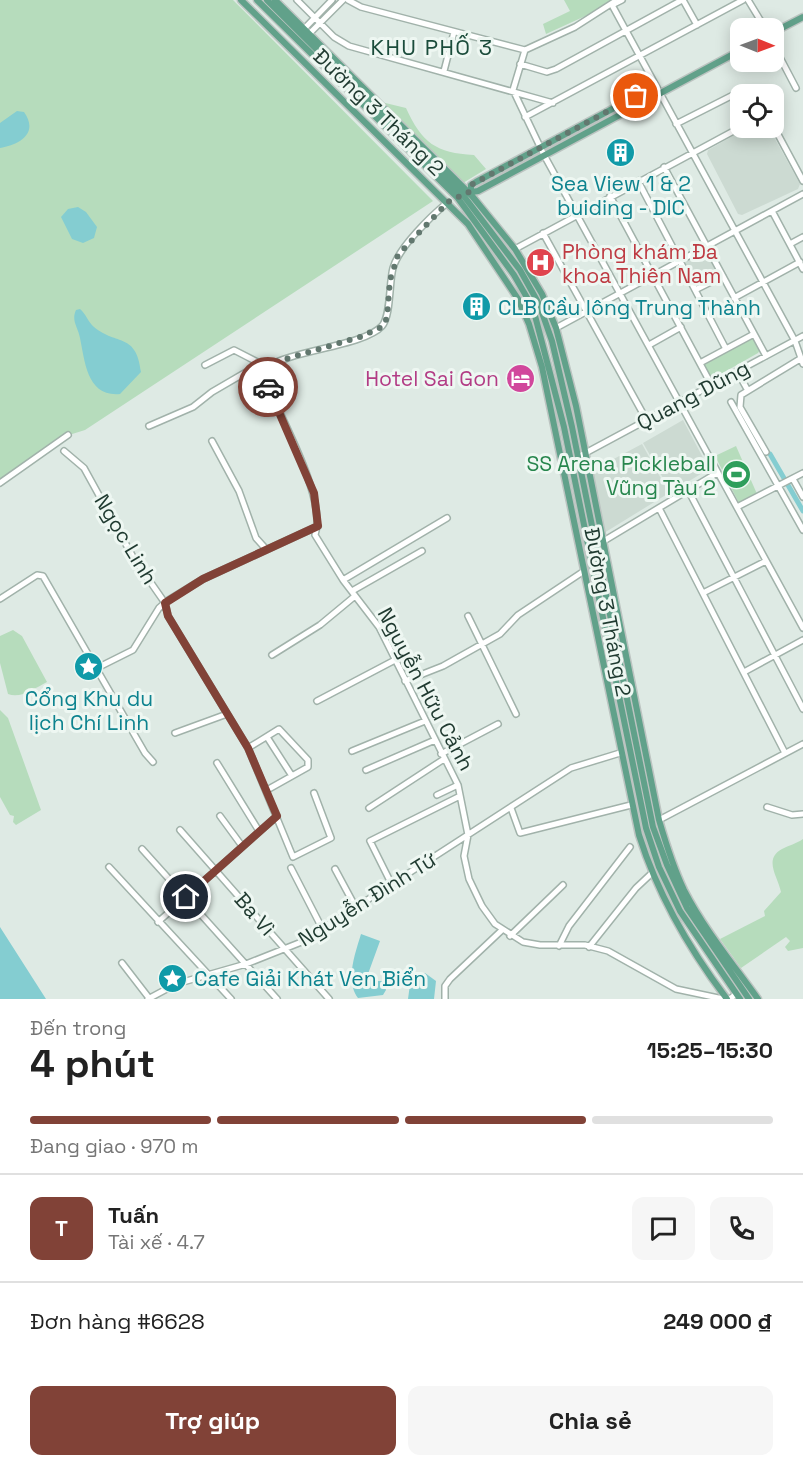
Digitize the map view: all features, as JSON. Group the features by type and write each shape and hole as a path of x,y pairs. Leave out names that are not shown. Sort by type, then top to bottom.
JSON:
{"main road":[{"name":"Đường 3 Tháng 2","path":"240,0 448,202 481,241 518,299 529,324 542,367 631,806 652,873 676,923 726,999"},
{"name":"Đường 3 Tháng 2","path":"256,0 465,194 520,270 539,304 552,341 581,457 653,827 687,908 742,992 758,999"},
{"name":"Đường 3 Tháng 2","path":"267,0 305,34 465,194 515,249 536,282 556,328 576,406 581,457"},
{"name":"Đường 3 Tháng 2","path":"275,0 305,34"},
{"path":"784,27 803,17"},
{"path":"448,202 478,191 730,56"},
{"path":"465,194 471,185 655,86"},
{"name":"Đường 3 Tháng 2","path":"465,194 486,234 525,295 544,342 646,828 659,867 680,911 749,999"},
{"path":"518,299 525,295"},
{"path":"580,554 589,552"},
{"name":"Đường 3 Tháng 2","path":"604,570 659,820 673,867 742,992"}],"street":[{"path":"297,0 334,37 349,46 553,103"},
{"path":"305,34 315,18 332,0"},
{"path":"305,34 343,0"},
{"path":"348,0 361,7 525,50 575,27 622,0"},
{"path":"520,64 547,72 626,32 682,0 697,25"},
{"path":"525,117 743,0"},
{"path":"748,0 759,18"},
{"path":"614,3 639,57 795,340 802,362 747,389 741,395 740,407 766,452"},
{"path":"444,71 454,32"},
{"path":"525,50 513,90 525,117 803,628"},
{"path":"784,65 796,88"},
{"path":"676,124 730,97"},
{"path":"515,249 730,132"},
{"path":"780,138 803,181"},
{"path":"664,167 766,356"},
{"path":"638,181 726,349"},
{"path":"556,328 803,194"},
{"path":"610,196 711,384"},
{"path":"149,426 193,407 212,392 248,371 360,337 382,327 387,318 390,280 398,255 448,202"},
{"path":"772,211 803,269"},
{"path":"543,232 646,419"},
{"path":"481,241 486,234"},
{"path":"790,244 803,237"},
{"path":"497,265 505,261"},
{"path":"734,298 800,262"},
{"path":"695,290 723,276"},
{"path":"649,345 681,327"},
{"path":"700,363 754,334"},
{"name":"Quang Dũng","path":"581,457 679,401 803,336"},
{"path":"205,365 234,350 267,367"},
{"name":"Nguyễn Hữu Cảnh","path":"267,367 265,377 268,387 314,493 318,526 315,535 343,580 379,627 458,785 468,835 464,856 468,879 482,906 510,936 540,945 589,947 608,951 676,989 726,999"},
{"path":"737,371 747,389"},
{"path":"731,402 803,530"},
{"path":"0,483 68,435"},
{"path":"212,441 238,491 256,538 266,549"},
{"name":"Ngọc Linh","path":"64,451 84,468 133,557 165,603 168,616 212,684 248,748 293,857 331,838 314,793"},
{"path":"737,507 803,472"},
{"path":"599,543 717,473"},
{"path":"792,479 803,497"},
{"path":"688,490 803,709"},
{"path":"659,508 785,753"},
{"path":"343,580 447,519"},
{"path":"95,668 133,650 165,603 203,579 318,526"},
{"path":"272,655 320,625 353,593 422,551"},
{"path":"703,593 766,561"},
{"path":"405,681 443,666 500,634 518,615 584,571"},
{"path":"0,599 37,575 43,576 145,753 153,762"},
{"path":"468,616 480,645 516,714"},
{"path":"744,672 803,640"},
{"path":"317,701 395,660"},
{"path":"175,733 227,714"},
{"path":"352,751 425,721"},
{"path":"369,808 443,757 498,724"},
{"path":"248,748 279,729 308,760 308,766 267,790"},
{"path":"267,736 292,776"},
{"path":"366,770 435,740"},
{"path":"659,820 803,744"},
{"name":"Nguyễn Đình Tứ","path":"149,999 176,984 246,964 286,949 324,930 571,768 620,753"},
{"path":"217,763 259,831"},
{"path":"438,795 458,785"},
{"path":"392,885 370,841 460,796"},
{"path":"511,808 520,833 631,806"},
{"path":"767,807 792,815 803,814"},
{"path":"220,816 242,846"},
{"path":"159,922 215,869 277,816"},
{"name":"Ba Vì","path":"180,830 329,999"},
{"path":"559,946 569,926 630,847"},
{"path":"142,849 277,999"},
{"path":"109,867 231,999"},
{"path":"291,868 324,930"},
{"path":"335,869 356,909"},
{"path":"589,947 636,888 652,873"},
{"path":"510,936 562,885"},
{"path":"445,999 445,986 450,979 502,930"},
{"path":"122,963 149,999"},
{"path":"726,999 742,992"}],"shaded area":[{"path":"730,138 775,138 800,184 798,189 742,215 738,214 707,154 708,150"},
{"path":"702,251 706,252 717,272 700,285 695,284 685,265 687,258"},
{"path":"683,420 709,469 671,492 643,443"},
{"path":"642,444 669,493 604,533 591,471"}],"green space":[{"path":"0,0 233,0 433,201 85,430 69,435 0,481"},
{"path":"564,0 614,0 605,7 546,34 543,24 570,11"},
{"path":"377,101 406,108 418,130 432,144 450,152 474,155 486,169 463,183"},
{"path":"753,339 760,350 758,353 714,378 710,378 704,366 705,363"},
{"name":"SS Arena Pickleball Vũng Tàu 2","path":"736,446 757,494 739,503 715,456"},
{"path":"13,630 22,636 47,682 18,695 8,694 0,663 0,636"},
{"path":"0,710 8,718 41,810 16,825 13,822 14,816 10,815 0,797"},
{"path":"803,839 803,948 788,951 785,947 790,941 786,937 741,968 720,939 765,916 764,911 781,892 773,869 773,858 782,849"}],"water":[{"path":"17,111 24,112 28,119 28,132 20,141 0,148 0,123"},
{"path":"78,207 86,212 97,227 94,238 83,243 72,239 61,217 68,209"},
{"path":"80,309 94,327 130,345 135,351 141,372 120,394 101,390 90,376 75,321 76,310"},
{"path":"0,927 46,999 0,999"},
{"path":"361,934 380,941 368,974 373,981 383,981 386,990 383,995 358,998 354,991 352,967"},
{"path":"425,973 436,981 434,999 408,999 411,977"}],"waterway":[{"path":"770,454 803,511"}],"way so far":[{"path":"268,387 265,377 267,367 272,363 360,337 382,327 387,318 390,280 398,255 448,202 471,191 471,185 636,96"}],"place":[{"name":"Sea View 1 & 2 buiding - DIC","path":"621,152"},
{"name":"Phòng khám Đa khoa Thiên Nam","path":"541,263"},
{"name":"CLB Cầu lông Trung Thành","path":"477,307"},
{"name":"Hotel Sai Gon","path":"520,378"},
{"name":"SS Arena Pickleball Vũng Tàu 2","path":"737,475"},
{"name":"Cổng Khu du lịch Chí Linh","path":"89,667"},
{"name":"Cafe Giải Khát Ven Biển","path":"173,978"}],"district":[{"name":"KHU PHỐ 3","path":"432,47"}],"route":[{"path":"186,897 277,816 248,748 229,720 212,684 168,616 165,603 203,579 318,526 314,493 268,387"}]}
